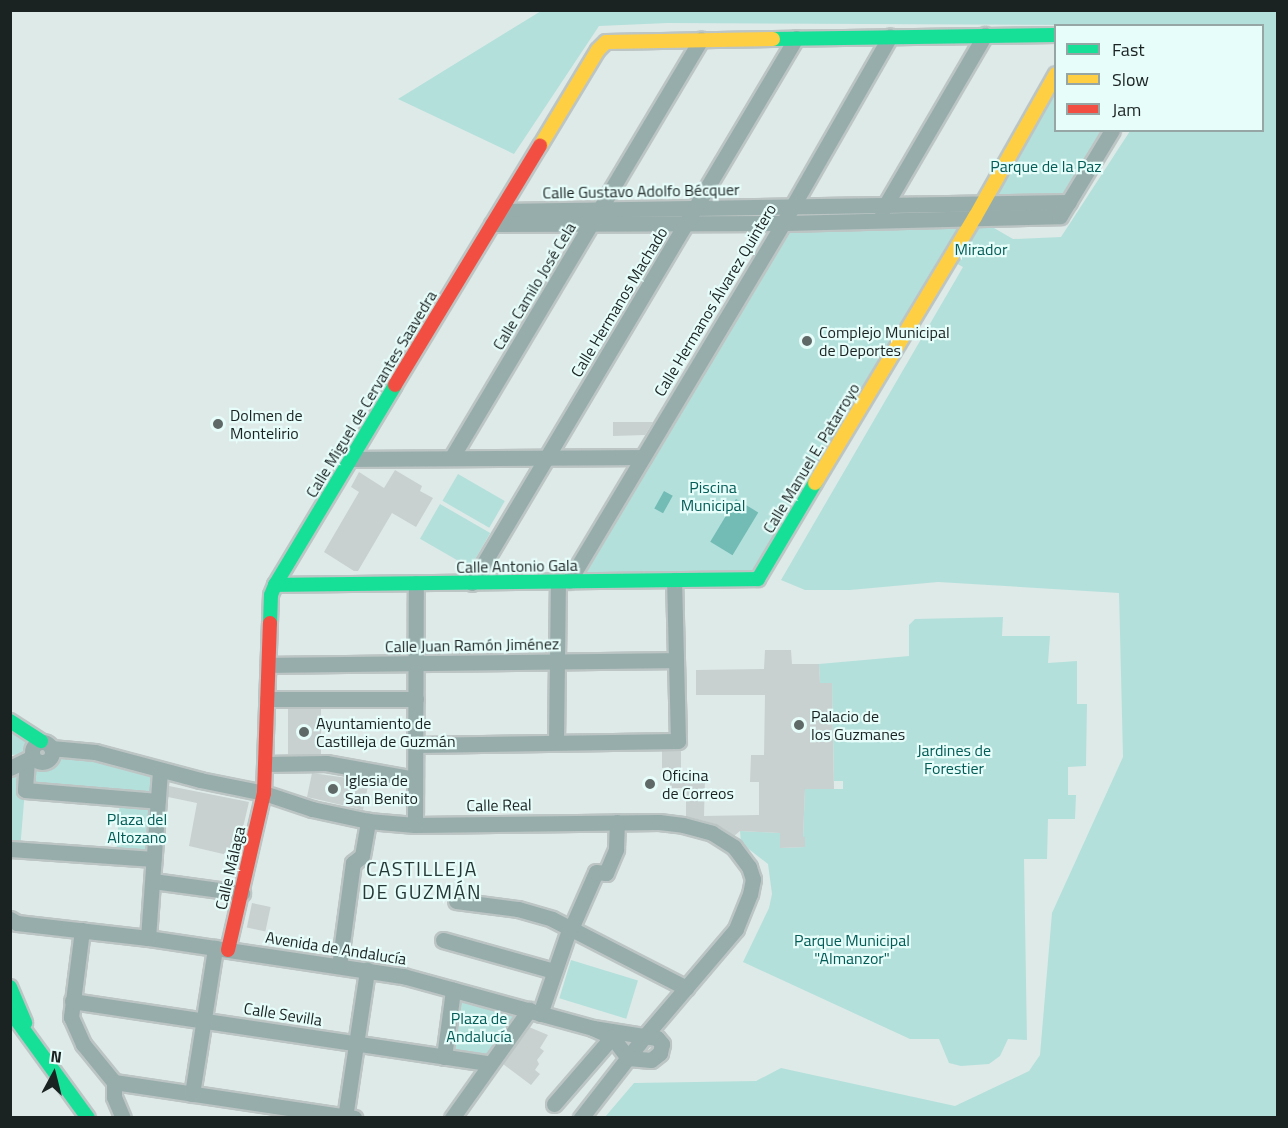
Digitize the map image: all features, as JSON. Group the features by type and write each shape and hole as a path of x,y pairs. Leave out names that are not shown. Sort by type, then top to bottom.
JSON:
{"street":[{"path":"877,219 985,35"},
{"path":"700,40 1054,35"},
{"name":"Calle Hermanos Álvarez Quintero","path":"564,582 643,457 783,223 890,36"},
{"name":"Calle Hermanos Machado","path":"472,583 796,38"},
{"name":"Calle Miguel de Cervantes Saavedra","path":"264,793 271,595 275,585 598,50 606,42 700,40"},
{"name":"Calle Camilo José Cela","path":"452,457 700,40"},
{"name":"Calle Manuel E. Patarroyo","path":"758,579 975,217 1054,77"},
{"path":"1069,202 1111,132"},
{"name":"Calle Gustavo Adolfo Bécquer","path":"501,211 1069,202"},
{"name":"Calle Gustavo Adolfo Bécquer","path":"492,224 783,223 1060,216 1069,202"},
{"path":"352,459 643,457"},
{"name":"Calle Antonio Gala","path":"275,585 758,579"},
{"path":"416,745 678,741 674,580"},
{"path":"556,742 558,662 564,582"},
{"path":"415,825 416,583"},
{"name":"Calle Juan Ramón Jiménez","path":"268,665 676,660"},
{"path":"267,699 416,699"},
{"path":"10,721 36,735 37,752 25,790 158,801"},
{"path":"10,768 37,752"},
{"name":"Calle Real","path":"10,755 37,752 94,752 160,770 264,793 312,809 368,821 415,825 617,822 683,825 712,833 734,847 749,867 753,879 750,894 736,929 686,988"},
{"path":"265,764 326,763 416,779"},
{"path":"148,938 160,770"},
{"name":"Calle Málaga","path":"221,949 242,893 264,793"},
{"path":"339,966 353,863 362,856 368,821"},
{"path":"452,1118 489,1063 535,1012 596,872 606,873 616,849 617,822"},
{"path":"15,850 154,859"},
{"path":"153,881 242,893"},
{"path":"456,901 518,909 552,919 569,930 686,988 580,1118"},
{"name":"Avenida de Andalucía","path":"14,921 148,938 403,976 593,1028 644,1037"},
{"path":"82,930 71,1017 75,1029 94,1060 114,1082 348,1117 367,970"},
{"path":"443,940 554,971"},
{"path":"192,1094 204,1020 221,949"},
{"path":"10,987 32,1040"},
{"path":"444,1057 453,990"},
{"name":"Calle Sevilla","path":"72,1001 489,1063"},
{"path":"10,1011 88,1118"},
{"path":"593,1028 612,1037 628,1058 651,1060 660,1053 662,1044 657,1038 644,1037"},
{"path":"554,1104 612,1037"},
{"path":"114,1082 114,1097 123,1118"}],"green space":[{"path":"541,11 1277,11 1277,1117 605,1117 634,1083 756,1081 781,1068 955,1106 1029,1071 1040,1055 1052,913 1123,757 1119,593 938,582 850,590 805,590 781,580 963,267 950,260 758,579 569,581 783,223 975,217 1013,239 1061,237 1129,132 1264,132 1264,24 668,23 599,26 514,154 398,99"},
{"name":"Parque de la Paz","path":"1054,76 1054,132 1111,132 1069,202 983,203"},
{"path":"458,474 505,501 489,528 442,501"},
{"path":"440,504 490,533 470,568 420,539"},
{"name":"Jardines de Forestier","path":"1003,617 1002,636 1050,636 1048,663 1077,661 1077,704 1087,704 1086,766 1068,767 1068,795 1076,795 1075,819 1048,819 1047,859 1024,859 1027,1040 1008,1039 1000,1056 989,1064 961,1066 949,1063 939,1039 910,1039 743,962 769,908 772,894 768,864 741,843 740,831 780,833 780,848 805,847 803,837 805,789 843,789 843,781 834,781 832,683 820,683 819,664 909,656 909,625 915,619"},
{"path":"11,721 33,747 32,754 11,755"},
{"name":"Plaza del Altozano","path":"52,751 160,770 154,859 116,857 120,798 25,790 20,850 11,849 11,768 45,762 50,758"},
{"path":"571,960 638,980 626,1019 559,998"},
{"name":"Plaza de Andalucía","path":"453,990 529,1010 489,1063 444,1057"}],"shaded area":[{"path":"664,491 673,496 663,513 654,508"},
{"path":"736,499 758,512 733,555 710,542"}],"building":[{"path":"613,422 653,422 645,435 613,436"},
{"path":"395,470 422,486 420,491 433,498 416,527 392,513 358,571 354,571 324,552 359,492 351,487 359,472 384,488"},
{"name":"Palacio de los Guzmanes","path":"765,650 791,650 792,664 819,664 820,683 832,683 834,789 805,789 803,837 805,837 805,847 780,848 780,833 740,831 734,836 715,824 686,816 686,788 670,788 669,767 662,768 662,751 681,750 681,777 705,777 704,816 759,815 759,782 750,782 751,755 764,755 765,695 696,695 696,670 764,669"},
{"name":"Ayuntamiento de Castilleja de Guzmán","path":"288,709 321,709 321,754 288,754"},
{"name":"Iglesia de San Benito","path":"312,773 369,781 363,810 307,797"},
{"path":"169,786 249,802 236,857 189,846 197,803 168,797"},
{"path":"252,903 271,907 265,931 247,927"},
{"path":"529,1027 548,1035 540,1048 544,1051 537,1060 539,1064 535,1070 540,1074 531,1085 503,1064"}],"traffic: fast":[{"path":"773,39 1054,35"},
{"path":"270,623 271,595 275,585 395,385"},
{"path":"275,585 758,579 815,483"},
{"path":"10,721 41,741"},
{"path":"10,987 25,1023"},
{"path":"10,1011 88,1118"}],"traffic: slow":[{"path":"540,146 598,50 606,42 773,39"},
{"path":"815,483 975,217 1054,78"}],"traffic: jam":[{"path":"395,385 540,146"},
{"path":"228,950 264,793 270,623"}],"place":[{"name":"Complejo Municipal de Deportes","path":"807,341"},
{"name":"Dolmen de Montelirio","path":"218,424"},
{"name":"Palacio de los Guzmanes","path":"799,725"},
{"name":"Ayuntamiento de Castilleja de Guzmán","path":"304,732"},
{"name":"Oficina de Correos","path":"650,784"},
{"name":"Iglesia de San Benito","path":"333,789"}],"district":[{"name":"CASTILLEJA DE GUZMÁN","path":"422,880"}],"park label":[{"name":"Mirador","path":"981,249"},
{"name":"Piscina Municipal","path":"713,496"},
{"name":"Parque Municipal \"Almanzor\"","path":"852,949"}]}
